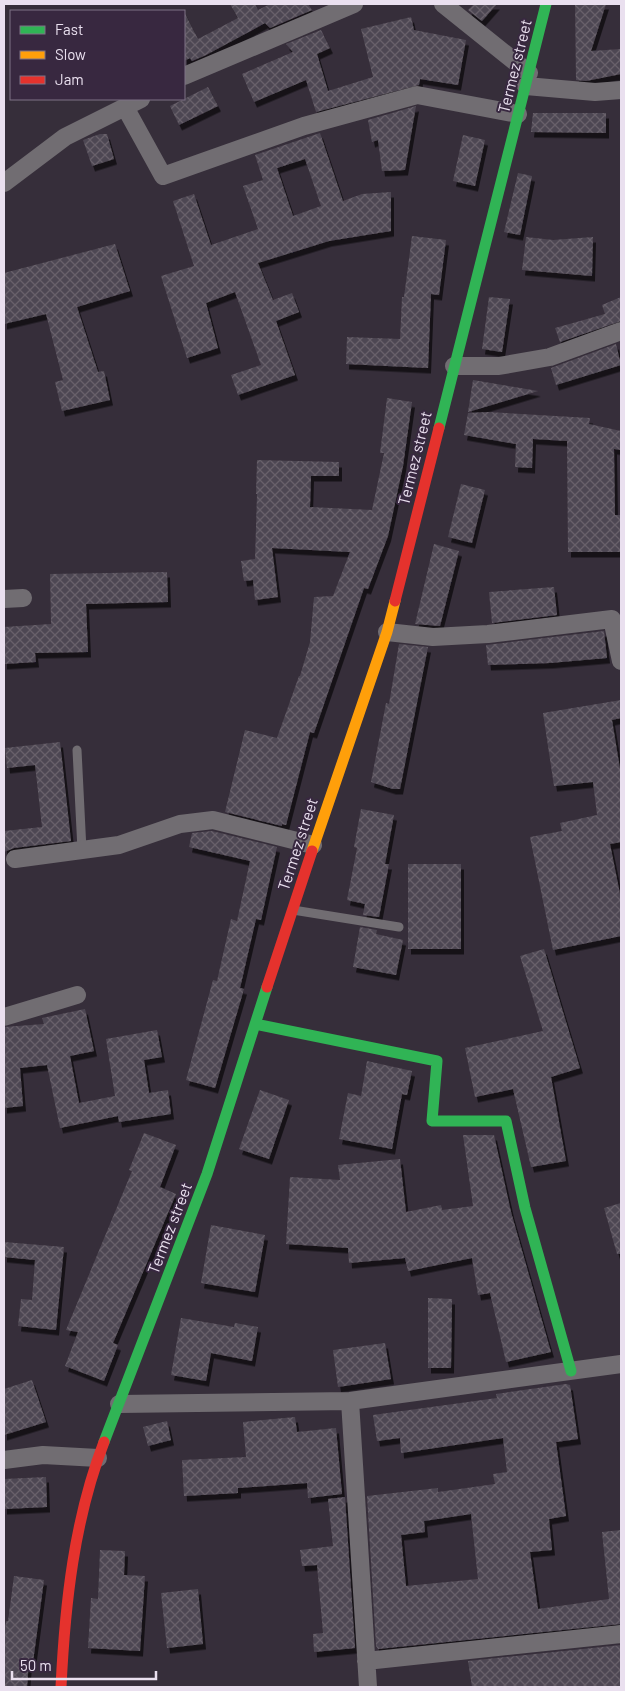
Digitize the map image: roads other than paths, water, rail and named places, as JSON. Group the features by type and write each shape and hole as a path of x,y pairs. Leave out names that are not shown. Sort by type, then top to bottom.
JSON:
{"main road":[{"name":"Termez street","path":"61,1687 64,1628 78,1532 98,1458 207,1174 313,845 386,632 546,4"},
{"path":"255,1024 437,1061 432,1121 506,1121 525,1208 571,1371"}],"street":[{"path":"185,76 354,4"},
{"path":"443,4 527,79 596,92 621,90"},
{"path":"4,183 65,138 133,103 162,176 304,126 417,95 518,114"},
{"path":"454,366 499,366 550,357 621,331"},
{"path":"4,599 22,598"},
{"path":"386,632 433,637 488,634 616,618 621,661"},
{"path":"15,859 119,845 180,824 213,820 313,845"},
{"path":"4,1017 77,995"},
{"path":"119,1404 350,1401 621,1364"},
{"path":"350,1401 368,1687"},
{"path":"4,1460 43,1455 98,1458"},
{"path":"366,1661 621,1634"}],"lane":[{"path":"77,750 82,850"},
{"path":"292,910 399,927"}]}
